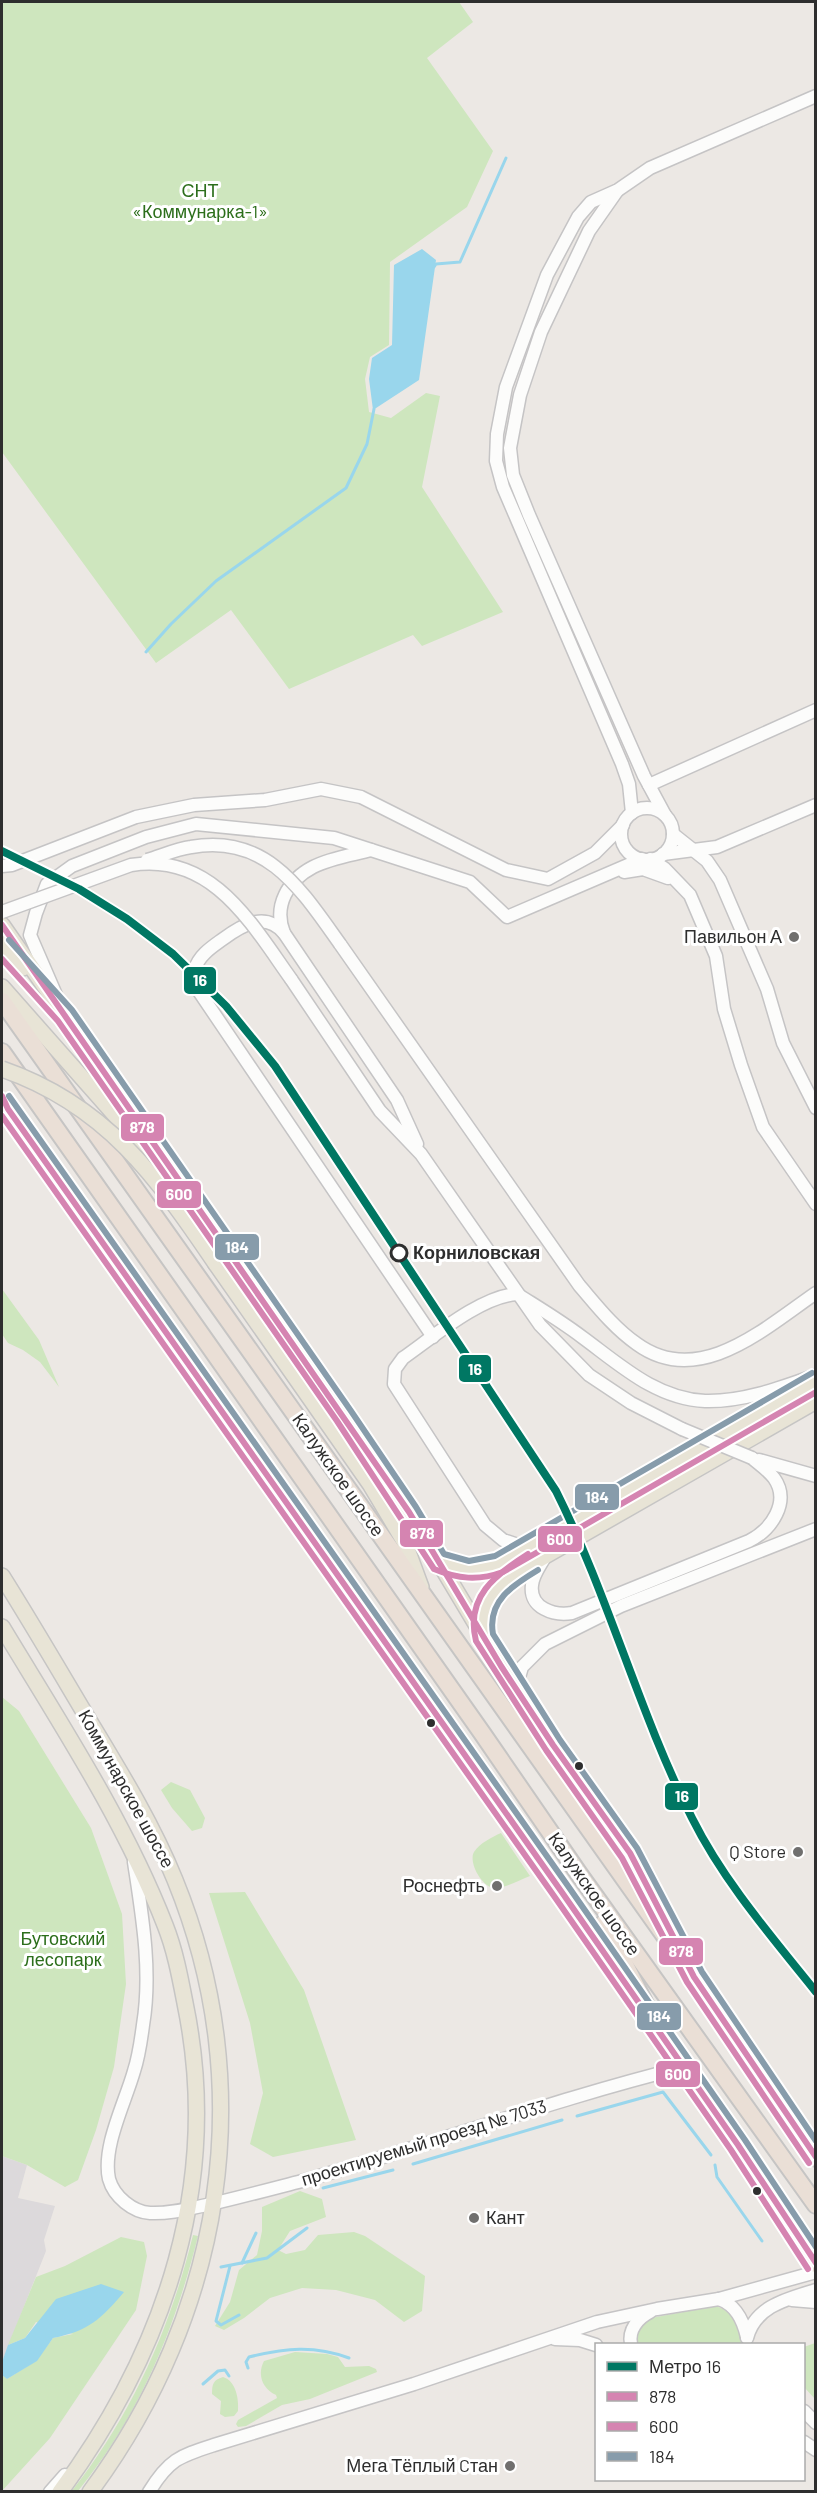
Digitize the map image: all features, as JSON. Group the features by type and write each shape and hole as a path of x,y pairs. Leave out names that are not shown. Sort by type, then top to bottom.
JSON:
{"highway":[{"name":"Калужское шоссе","path":"2,1001 694,1977 816,2158"},
{"name":"Калужское шоссе","path":"2,1052 579,1874 816,2205"},
{"path":"579,1874 658,2030 684,2067 812,2271"}],"main road":[{"path":"2,925 206,1216 409,1512 523,1700 630,1853 694,1977"},
{"path":"2,946 65,1016"},
{"path":"2,987 206,1216"},
{"path":"2,1069 49,1089 76,1105 110,1131 143,1164 171,1198 375,1492 404,1541 425,1598"},
{"path":"4,1102 658,2030"},
{"path":"438,1561 463,1569 484,1569 499,1564 816,1381"},
{"path":"484,1637 483,1616 489,1598 495,1589 510,1576 816,1401"},
{"name":"Коммунарское шоссе","path":"2,1576 141,1809 176,1881 206,1982 219,2058 222,2105 214,2203 198,2278 182,2328 145,2408 91,2492"},
{"name":"Коммунарское шоссе","path":"2,1627 87,1767 132,1851 166,1928 189,2020 196,2104 195,2158 187,2209 174,2270 154,2330 123,2395 89,2451 60,2492"}],"street":[{"path":"632,813 629,784 622,764 503,487 496,461 497,434 506,387 547,275 578,217 591,202 618,190 650,168 816,96"},
{"path":"618,190 589,231 541,332 520,395 510,448 513,475 529,515 649,785 672,827 673,834 669,848 663,854"},
{"path":"649,785 816,710"},
{"path":"2,866 21,861 136,817 194,805 265,800 321,789 361,797 506,870 548,879 595,853 632,813 646,808 665,815"},
{"path":"65,1016 30,935 47,884 72,866 146,837 196,824 334,838 470,882 507,917 646,859 663,854 696,852 717,847 816,805"},
{"path":"623,825 625,847 630,852 664,868 690,895 716,956 724,1009 763,1127 816,1204"},
{"path":"673,834 707,861 720,880 767,989 783,1043 816,1108"},
{"path":"2,912 131,865 190,847 214,844 248,850 263,857 294,883 340,944 579,1286 618,1329 638,1345 657,1355 678,1360 708,1359 730,1349 816,1293"},
{"path":"372,850 324,862 296,879 286,893 280,908 280,923 284,933 397,1100 421,1154"},
{"path":"131,865 148,862 166,864 201,877 218,888 250,922 380,1111 421,1154 517,1294 555,1343 589,1375 631,1403 682,1429 752,1458 816,1476"},
{"path":"605,876 643,869 669,879 690,895"},
{"path":"284,933 269,922 254,922 240,927 212,947 199,960 194,970 196,987 433,1337"},
{"path":"527,1548 503,1540 485,1525 397,1391 394,1375 398,1363 486,1302 505,1294 517,1294 581,1336 638,1378 682,1398 706,1401 735,1399 782,1387 816,1375"},
{"path":"547,1555 534,1577 532,1584 534,1596 542,1608 563,1615 749,1540 771,1525 780,1500 774,1478 752,1458"},
{"path":"523,1700 519,1689 519,1673 526,1660 545,1644 621,1606 816,1529"},
{"name":"проектируемый проезд № 7033","path":"132,1851 144,1926 146,1985 144,2013 135,2069 109,2150 107,2168 116,2193 127,2204 147,2213 162,2213 214,2203 395,2155 565,2101 684,2067"},
{"path":"149,2492 172,2462 183,2455 414,2384 597,2322 719,2299 812,2271"},
{"path":"747,2341 754,2320 763,2311 785,2300 815,2294"},
{"path":"719,2299 734,2308 740,2316 747,2341"},
{"path":"631,2343 630,2339 637,2322 657,2309"},
{"path":"548,2339 580,2340 595,2344"},
{"path":"805,2412 816,2423"},
{"path":"50,2492 89,2451"}],"shaded area":[{"path":"2,2156 27,2165 18,2198 55,2206 44,2240 46,2251 2,2362"}],"green space":[{"name":"СНТ «Коммунарка-1»","path":"2,2 459,2 473,22 427,58 493,151 467,207 390,262 389,345 370,357 365,379 369,412 391,418 426,393 440,396 422,487 503,612 422,646 413,635 289,689 231,610 156,663 2,452"},
{"path":"2,1289 39,1340 59,1387 40,1362 8,1343 2,1334"},
{"name":"Бутовский лесопарк","path":"2,1697 19,1711 91,1828 122,1914 126,1984 114,2067 96,2130 78,2180 65,2187 27,2165 2,2156"},
{"path":"171,1782 190,1790 205,1818 202,1828 192,1831 172,1808 161,1790"},
{"path":"501,1833 530,1876 495,1888 485,1884 477,1874 473,1856 479,1846"},
{"path":"245,1892 304,1990 356,2140 273,2157 250,2144 263,2093 250,2023 209,1893"},
{"path":"300,2191 322,2199 326,2217 290,2231 278,2250 286,2254 305,2250 318,2235 354,2232 365,2236 425,2276 422,2311 404,2322 375,2300 336,2290 302,2288 270,2298 224,2330 215,2326 230,2302 239,2270 257,2255 262,2231 262,2207"},
{"path":"193,2235 198,2236 178,2305 137,2402 100,2462 78,2491 71,2492 113,2433 146,2370 173,2304"},
{"path":"121,2237 144,2242 147,2256 136,2310 50,2438 2,2491 2,2375 7,2379 36,2361 53,2338 73,2334 36,2322 25,2338 8,2345 36,2277 65,2266"},
{"path":"715,2306 731,2315 739,2331 741,2343 635,2343 639,2325 651,2318"},
{"path":"816,2343 815,2399 805,2388 805,2347"},
{"path":"295,2352 327,2354 338,2357 345,2367 369,2366 377,2372 310,2399 282,2405 246,2426 238,2427 236,2424 238,2420 277,2398 262,2381 261,2371 264,2361"},
{"path":"223,2377 231,2382 236,2391 238,2411 234,2416 225,2417 220,2414 221,2401 212,2394 214,2383"}],"water":[{"path":"422,249 436,260 419,380 373,410 369,379 372,358 392,345 394,265"},
{"path":"101,2284 124,2292 101,2317 76,2332 53,2338 37,2361 7,2379 2,2375 2,2362 8,2345 25,2338 56,2299"}],"waterway":[{"path":"434,267 436,264 460,262 506,158"},
{"path":"146,652 171,624 216,581 346,488 367,444 374,409"},
{"path":"577,2116 663,2092 711,2155"},
{"path":"413,2164 562,2120"},
{"path":"715,2165 717,2177 762,2241"},
{"path":"323,2188 393,2170"},
{"path":"221,2267 267,2258 307,2228"},
{"path":"242,2263 256,2233"},
{"path":"230,2266 216,2321 221,2325 239,2315"},
{"path":"248,2368 246,2362 249,2357 288,2350 324,2351 349,2358"},
{"path":"203,2384 218,2371 225,2370 229,2376"}],"metro line":[{"name":"16","path":"2,851 79,889 127,919 173,954 226,1006 275,1066 556,1491 592,1572 656,1738 692,1818 734,1887 816,1992"}],"transit line":[{"name":"878","path":"2,925 409,1512 501,1666 553,1745 630,1853 694,1977 816,2157"},
{"name":"184","path":"9,940 72,1010 351,1411 416,1507 444,1554 469,1561 495,1556 812,1373"},
{"name":"600","path":"2,959 58,1021 337,1421 434,1569 468,1578 485,1577 503,1572 816,1392"},
{"name":"878","path":"2,1096 8,1109 561,1891 738,2145 816,2263"},
{"name":"184","path":"9,1096 568,1886 745,2140 816,2247"},
{"name":"600","path":"2,1116 554,1896 731,2150 808,2269"},
{"name":"600","path":"528,1554 494,1579 479,1600 474,1625 476,1641 546,1750 622,1858 687,1982 809,2163"},
{"name":"184","path":"538,1570 511,1588 498,1603 492,1622 493,1634 560,1740 637,1848 702,1972 816,2141"}],"place":[{"name":"Павильон А","path":"794,937"},
{"name":"Корниловская","path":"399,1253"},
{"name":"Q Store","path":"798,1852"},
{"name":"Роснефть","path":"497,1886"},
{"name":"Кант","path":"474,2218"},
{"name":"Мега Тёплый Cтан","path":"510,2466"}]}
